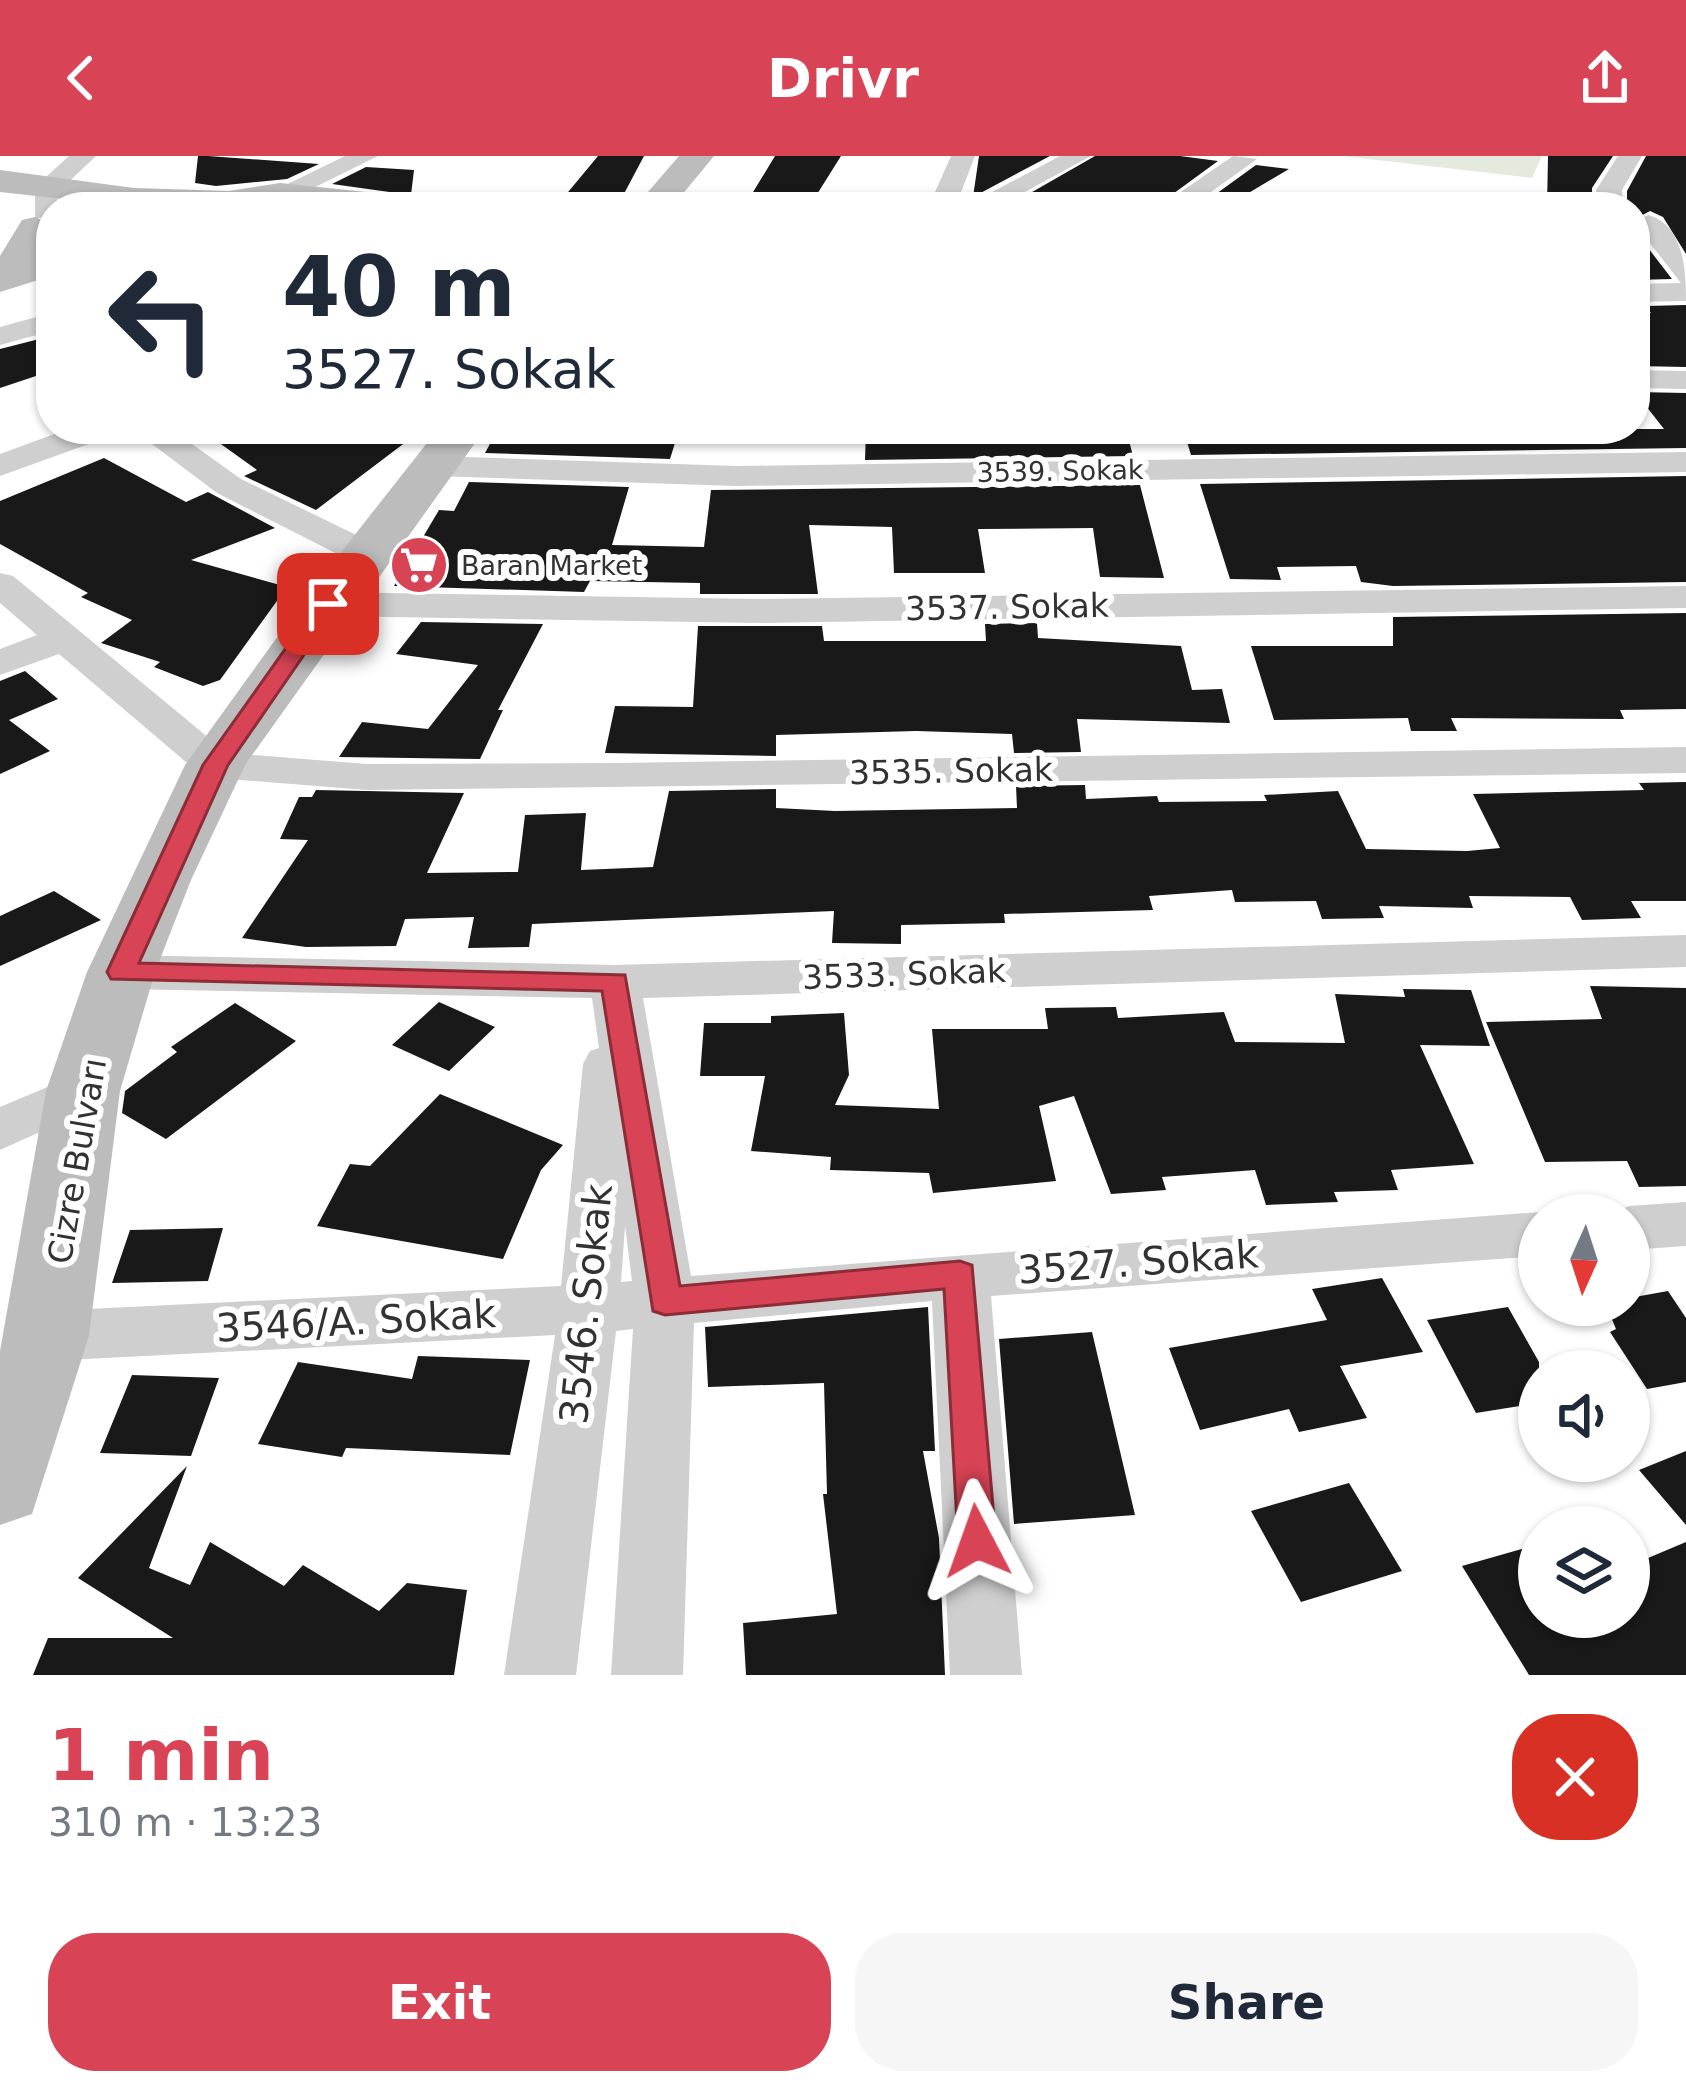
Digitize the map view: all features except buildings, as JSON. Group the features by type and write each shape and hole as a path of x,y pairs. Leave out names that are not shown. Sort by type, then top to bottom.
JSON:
{"main road":[{"path":"666,192 698,156"},
{"path":"0,181 36,212"},
{"path":"0,207 36,217"},
{"path":"2,282 36,234"},
{"name":"Cizre Bulvarı","path":"0,1486 47,1336 82,1091 121,972 215,765 347,579 448,448"}],"street":[{"path":"63,192 84,156"},
{"path":"948,192 963,156"},
{"path":"1007,192 1078,156"},
{"path":"1609,192 1630,156"},
{"path":"284,192 362,157"},
{"path":"1195,192 1245,159"},
{"path":"1650,223 1686,223"},
{"path":"1650,233 1686,276"},
{"path":"1650,292 1686,292"},
{"path":"0,336 36,326"},
{"path":"1650,379 1686,380"},
{"path":"0,466 59,444"},
{"path":"170,444 347,579"},
{"name":"3539. Sokak","path":"448,448 737,476 1686,462"},
{"name":"3537. Sokak","path":"347,579 760,611 1686,597"},
{"path":"0,584 215,765"},
{"path":"0,663 62,639"},
{"name":"3535. Sokak","path":"215,765 367,777 1686,760"},
{"name":"3533. Sokak","path":"121,972 615,982 1686,951"},
{"name":"3546. Sokak","path":"615,982 665,1301 646,1675"},
{"name":"3546. Sokak","path":"540,1675 589,1309 615,982"},
{"path":"0,1130 82,1091"},
{"path":"1650,1227 1686,1224"},
{"name":"3527. Sokak","path":"665,1301 1518,1235"},
{"path":"960,1275 986,1675"},
{"name":"3546/A. Sokak","path":"47,1336 589,1309 665,1301"}],"shaded area":[{"path":"1343,156 1542,156 1532,178"}],"place":[{"name":"Baran Market","path":"419,565"}],"route":[{"path":"328,604 215,765 121,972 615,982 665,1301 960,1275 977,1541"}]}
